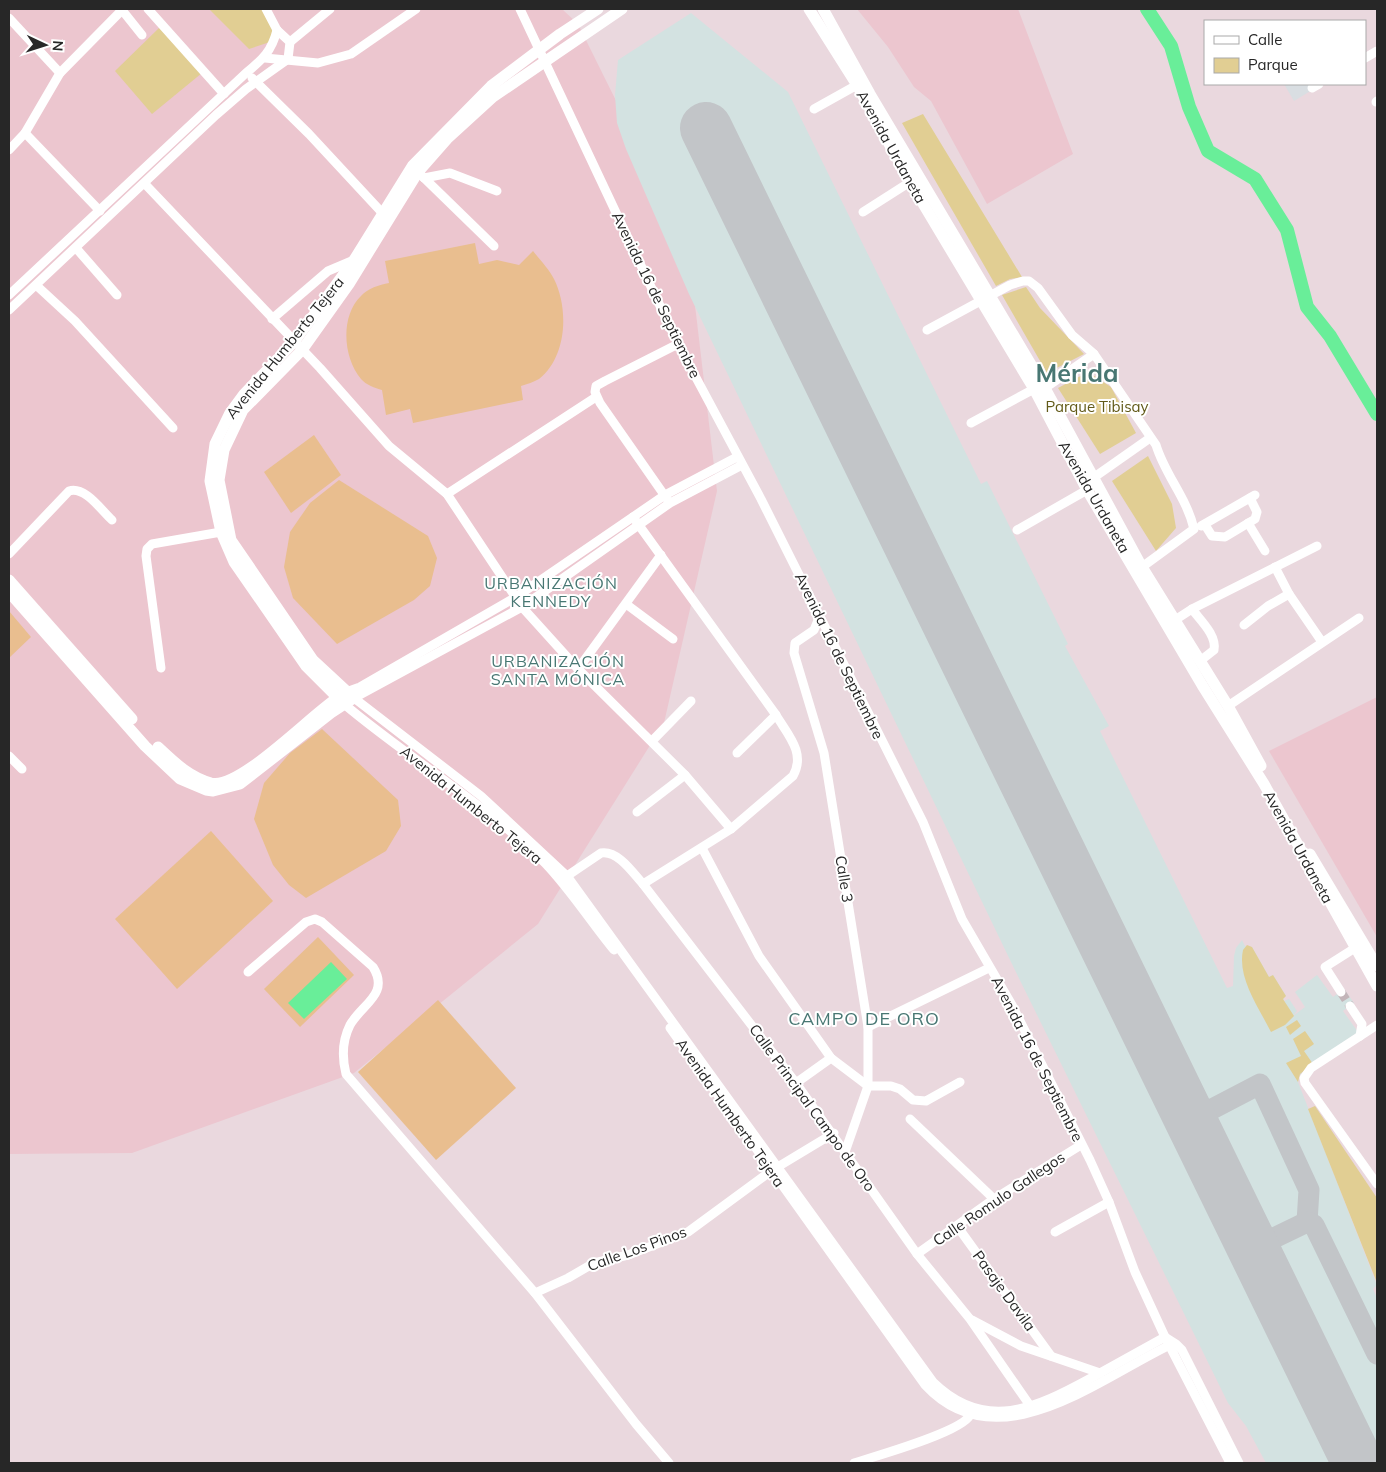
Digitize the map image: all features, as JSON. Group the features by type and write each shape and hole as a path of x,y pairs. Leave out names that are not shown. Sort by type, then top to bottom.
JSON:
{"street":[{"path":"9,150 26,133 60,73 122,9 142,35"},
{"path":"148,9 224,94"},
{"path":"266,9 277,30 290,42"},
{"path":"9,310 145,184 216,115 288,59 290,42 330,9"},
{"path":"265,58 318,63 351,54 416,9"},
{"name":"Avenida 16 de Septiembre","path":"520,9 678,344 761,499 819,618 923,822 962,919 1012,1005 1081,1144 1109,1202 1135,1272 1167,1341 1230,1463"},
{"path":"543,56 560,34 598,9"},
{"path":"543,56 622,9"},
{"name":"Avenida Urdaneta","path":"809,9 857,85 910,182 986,299"},
{"name":"Avenida Urdaneta","path":"823,9 986,299 1093,478 1142,567 1228,706 1292,824 1377,966"},
{"path":"9,18 60,73"},
{"path":"9,295 246,73 265,58 274,43 277,30"},
{"path":"1366,57 1377,51"},
{"name":"Avenida Humberto Tejera","path":"543,56 493,97 447,139 421,175 385,216 298,346 244,394 230,413 215,444 210,481 220,532 234,562 306,666 479,807 553,872 625,964 933,1382 945,1394 962,1404 980,1410 1007,1412 1059,1404 1167,1341"},
{"name":"Avenida Humberto Tejera","path":"543,56 491,86 440,135 413,165 349,284 243,410 224,450 219,480 231,540 313,660 346,698 482,796 566,876 775,1169 925,1385 950,1407 970,1415 999,1418 1032,1409 1100,1373 1167,1341"},
{"path":"246,73 309,134 385,216"},
{"path":"814,109 857,85"},
{"path":"26,133 100,211"},
{"path":"421,175 450,173 497,191"},
{"path":"421,175 494,246"},
{"path":"863,212 910,182"},
{"path":"145,184 298,346 389,446 447,494 522,607 578,669 685,775 731,828"},
{"path":"76,248 117,296"},
{"path":"272,319 328,271 354,260"},
{"path":"927,330 1010,284 1029,282 1038,288 1072,335 1094,354 1156,445 1159,455 1190,511 1194,529"},
{"path":"36,285 75,321 173,428"},
{"path":"670,503 596,397 596,386 678,344"},
{"path":"971,423 1039,388 1094,354"},
{"name":"Avenida Urdaneta","path":"1039,388 1088,490 1202,685 1264,784 1354,948 1377,986"},
{"path":"447,494 596,397"},
{"path":"1093,478 1150,438"},
{"path":"9,580 150,740 183,770 213,783 234,778 346,698 522,607 636,520 665,495 739,461"},
{"path":"9,592 145,746 180,779 213,791 240,784 360,687 516,597 636,520 670,503 739,461"},
{"path":"9,554 70,491 76,489 82,491 112,520"},
{"path":"1017,530 1088,490"},
{"path":"1142,567 1194,529 1253,497 1257,516 1248,523 1220,538 1212,536 1204,525"},
{"path":"636,520 776,715 796,748 798,767 793,776 731,828 643,884"},
{"path":"1248,523 1265,552"},
{"path":"161,668 146,556 147,549 152,544 220,532"},
{"path":"1175,620 1192,609 1317,546"},
{"path":"578,669 661,555"},
{"path":"1275,567 1289,594 1322,642"},
{"path":"1244,625 1268,606 1289,594"},
{"path":"626,604 673,639"},
{"path":"1192,609 1210,633 1215,644 1214,650 1200,660"},
{"name":"Calle 3","path":"819,618 814,630 796,643 794,653 824,753 868,1027 868,1086 846,1152"},
{"path":"1228,706 1359,618"},
{"path":"652,741 691,701"},
{"path":"737,753 776,715"},
{"path":"9,756 22,769"},
{"path":"637,812 685,775"},
{"path":"702,848 759,956 831,1058 868,1086 891,1086 900,1089 913,1100 926,1101 960,1082"},
{"name":"Calle Principal Campo de Oro","path":"566,876 601,853 607,852 615,855 643,884 834,1133 918,1254 970,1319 1032,1409"},
{"path":"248,972 306,922 315,919 322,922 373,966 378,975 379,985 375,995 351,1024 346,1035 343,1060 346,1074 535,1293 636,1424 669,1463"},
{"path":"1341,992 1325,967 1354,948"},
{"path":"868,1027 989,968"},
{"path":"1350,1006 1362,1024 1360,1036"},
{"path":"1377,1025 1311,1068 1306,1076 1305,1083 1377,1184"},
{"path":"796,1083 831,1058"},
{"path":"910,1119 994,1199"},
{"name":"Calle Los Pinos","path":"535,1293 568,1278 594,1263 608,1258 628,1255 688,1232 775,1169 834,1133"},
{"name":"Calle Romulo Gallegos","path":"918,1254 994,1199 1081,1144"},
{"path":"1055,1232 1109,1202"},
{"name":"Pasaje Davila","path":"957,1226 1051,1356"},
{"path":"970,1319 1021,1346 1100,1373"},
{"name":"Avenida 16 de Septiembre","path":"1167,1341 1176,1344 1182,1350 1239,1463"},
{"path":"854,1463 953,1428 965,1423 970,1415"}],"shaded area":[{"path":"9,9 562,9 578,24 688,246 717,491 664,723 538,924 354,1073 132,1153 9,1154"},
{"path":"857,9 1018,9 1073,154 987,204 931,101 914,87 888,47"},
{"path":"691,13 788,92 981,484 987,481 1068,644 1065,646 1109,726 1100,731 1227,988 1233,986 1234,956 1236,948 1242,940 1245,946 1252,947 1269,977 1273,975 1286,996 1283,998 1284,1001 1289,999 1297,1011 1293,1016 1305,1007 1295,992 1317,975 1333,997 1344,989 1354,1003 1343,1011 1358,1032 1306,1068 1299,1076 1298,1082 1377,1285 1373,1289 1377,1298 1377,1463 1266,1463 1246,1426 1228,1403 1011,962 689,294 626,149 617,123 615,95 618,60"},
{"path":"1285,85 1320,85 1294,101"},
{"path":"475,243 479,264 497,260 519,265 533,251 550,272 559,291 563,318 563,332 555,358 548,370 539,379 521,386 523,400 413,423 410,409 386,415 382,390 363,381 350,360 346,337 347,326 354,304 367,291 389,283 385,261"},
{"path":"314,435 341,475 291,513 264,472"},
{"path":"339,480 428,536 437,558 430,586 414,600 337,644 293,598 284,567 290,532 310,503"},
{"path":"9,611 31,637 9,658"},
{"path":"1377,697 1377,937 1269,751"},
{"path":"322,729 398,800 401,826 386,851 306,898 289,885 273,865 254,819 264,783 290,753"},
{"path":"211,831 273,901 177,989 115,919"},
{"path":"318,937 354,975 300,1027 264,989"},
{"path":"331,962 347,979 304,1019 288,1003"},
{"path":"438,1000 516,1088 436,1160 358,1072"}],"green space":[{"path":"209,9 266,9 279,39 249,49"},
{"path":"160,27 202,73 152,114 115,71"},
{"path":"923,114 1022,277 1010,279 996,286 902,123"},
{"name":"Parque Tibisay","path":"1026,287 1040,308 1084,354 1047,373 1002,295"},
{"name":"Parque Tibisay","path":"1088,372 1111,387 1136,433 1100,454 1058,388"},
{"name":"Parque Tibisay","path":"1148,456 1172,504 1176,528 1156,551 1112,481"},
{"path":"1247,945 1252,947 1269,977 1273,975 1286,996 1283,999 1294,1016 1285,1025 1271,1032 1246,982 1242,961 1243,950"},
{"path":"1297,1020 1301,1026 1290,1035 1286,1027"},
{"path":"1305,1031 1314,1044 1304,1051 1313,1064 1300,1074 1298,1082 1286,1063 1301,1056 1293,1039"},
{"path":"1315,1106 1377,1198 1377,1283 1308,1109"}],"waterway":[{"path":"1147,9 1171,46 1189,107 1208,151 1255,179 1287,230 1307,307 1330,336 1377,414"}],"taxiway":[{"path":"1191,1120 1260,1084 1309,1190 1307,1222"},
{"path":"1253,1248 1307,1222 1314,1225 1377,1354"}],"runway":[{"path":"706,128 1358,1463"}],"tunnel":[{"path":"1341,992 1350,1006"}],"district":[{"name":"Mérida","path":"1077,373"},
{"name":"URBANIZACIÓN KENNEDY","path":"551,592"},
{"name":"URBANIZACIÓN SANTA MÓNICA","path":"558,670"},
{"name":"CAMPO DE ORO","path":"864,1019"}]}
